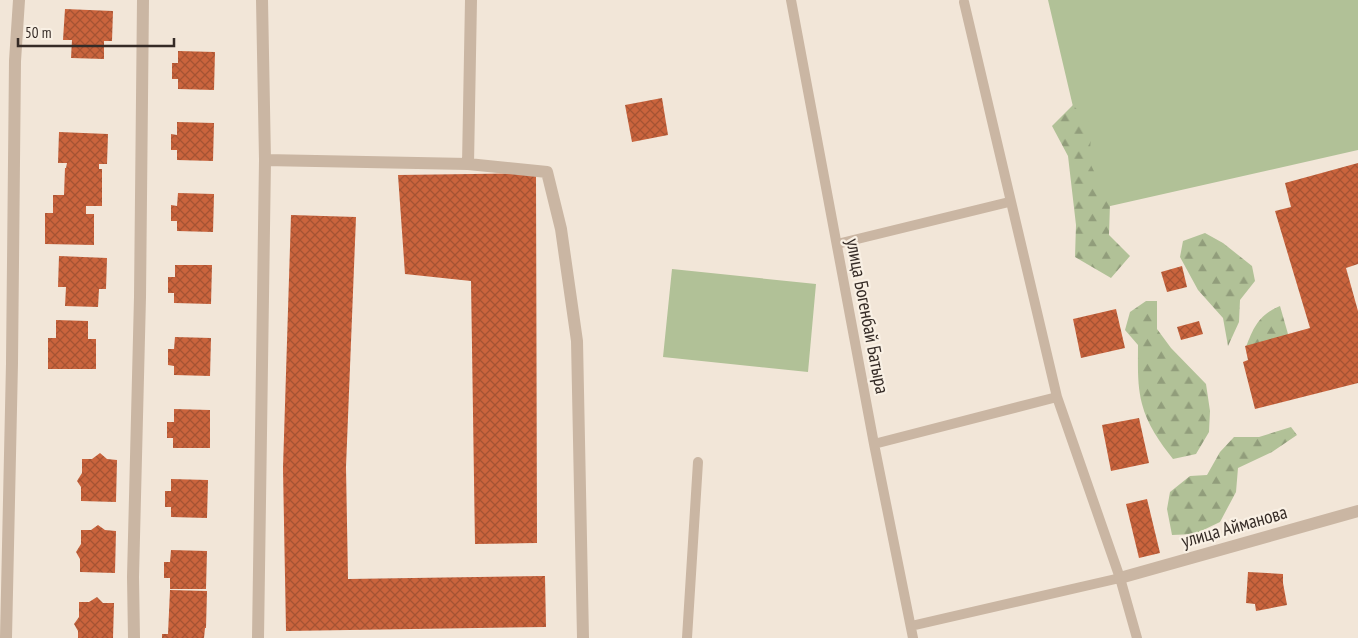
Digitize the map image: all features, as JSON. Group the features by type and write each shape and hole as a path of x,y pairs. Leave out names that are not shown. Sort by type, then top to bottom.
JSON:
{"street":[{"path":"6,638 16,61 19,0"},
{"path":"134,638 133,577 140,297 142,0"},
{"path":"258,638 265,160 262,0"},
{"path":"468,164 471,0"},
{"path":"265,160 468,164 548,172 561,229 577,341 583,638"},
{"name":"улица Айманова","path":"1120,578 1358,511"}],"lane":[{"name":"улица Богенбай Батыра","path":"791,0 874,444 913,638"},
{"path":"964,2 1057,397 1120,578 1137,638"},
{"path":"837,244 1010,202"},
{"path":"874,444 1057,397"},
{"path":"687,638 698,462"},
{"path":"911,626 1120,578"}],"green space":[{"path":"1048,0 1358,0 1358,150 1097,209"},
{"path":"1073,105 1092,126 1089,161 1110,204 1109,235 1130,256 1111,278 1075,257 1076,225 1068,156 1052,126"},
{"path":"1205,233 1223,243 1252,266 1255,281 1240,300 1239,322 1228,346 1223,318 1198,290 1180,257 1183,241"},
{"path":"672,269 816,284 808,372 663,357"},
{"path":"1146,301 1157,301 1157,329 1171,348 1206,384 1210,411 1209,432 1196,454 1173,459 1155,433 1144,411 1140,397 1138,345 1125,330 1130,312"},
{"path":"1280,306 1290,341 1246,347 1262,317"},
{"path":"1291,427 1297,435 1272,452 1238,468 1236,492 1220,522 1195,534 1172,535 1167,509 1170,492 1190,476 1207,475 1220,452 1234,437 1259,437"}],"building":[{"path":"65,9 113,11 112,41 104,41 104,59 71,58 72,40 63,40"},
{"path":"178,51 215,52 214,90 178,89 178,79 172,79 172,63 178,63"},
{"path":"662,98 668,135 632,142 625,105"},
{"path":"177,122 214,123 213,161 177,160 177,150 171,150 171,134 177,135"},
{"path":"59,132 108,134 107,164 99,164 99,169 102,169 102,206 86,206 86,214 94,214 94,245 45,244 45,213 53,213 53,195 64,195 65,168 67,163 58,163"},
{"path":"1358,163 1358,264 1346,268 1358,311 1358,383 1255,409 1243,362 1248,360 1245,346 1310,328 1275,211 1291,207 1285,183"},
{"path":"536,173 537,543 475,544 471,281 405,274 398,175"},
{"path":"178,193 214,194 213,232 177,231 177,221 171,221 171,205 177,206"},
{"path":"291,215 356,217 346,467 348,579 545,576 546,627 286,631 283,468"},
{"path":"59,256 107,258 106,289 99,289 98,307 65,306 66,287 58,287"},
{"path":"175,265 212,265 211,304 174,303 174,293 168,293 168,277 175,277"},
{"path":"1182,266 1187,287 1167,292 1161,272"},
{"path":"1116,309 1125,348 1081,358 1073,319"},
{"path":"56,320 88,321 88,339 96,339 96,369 48,369 48,338 56,338"},
{"path":"1199,321 1203,334 1181,340 1177,327"},
{"path":"175,337 211,338 210,376 174,375 174,366 168,365 168,349 174,349"},
{"path":"174,409 210,410 210,448 173,448 173,438 167,438 167,422 174,422"},
{"path":"1139,418 1149,463 1111,471 1102,425"},
{"path":"100,453 107,459 117,460 116,502 81,501 81,487 77,481 82,473 82,459 92,459"},
{"path":"171,479 208,480 207,518 171,517 171,507 165,507 165,491 171,491"},
{"path":"1147,499 1160,553 1139,558 1126,504"},
{"path":"98,525 105,530 116,531 115,573 80,572 80,559 76,552 81,544 81,530 91,530"},
{"path":"171,550 207,551 206,589 170,589 170,578 164,578 164,562 170,562"},
{"path":"1248,572 1283,574 1287,605 1256,611 1255,604 1246,603"},
{"path":"170,590 207,591 204,638 162,638 162,634 168,634"},
{"path":"97,597 103,603 114,603 113,638 78,638 78,631 74,624 79,617 79,602 89,602"}]}
